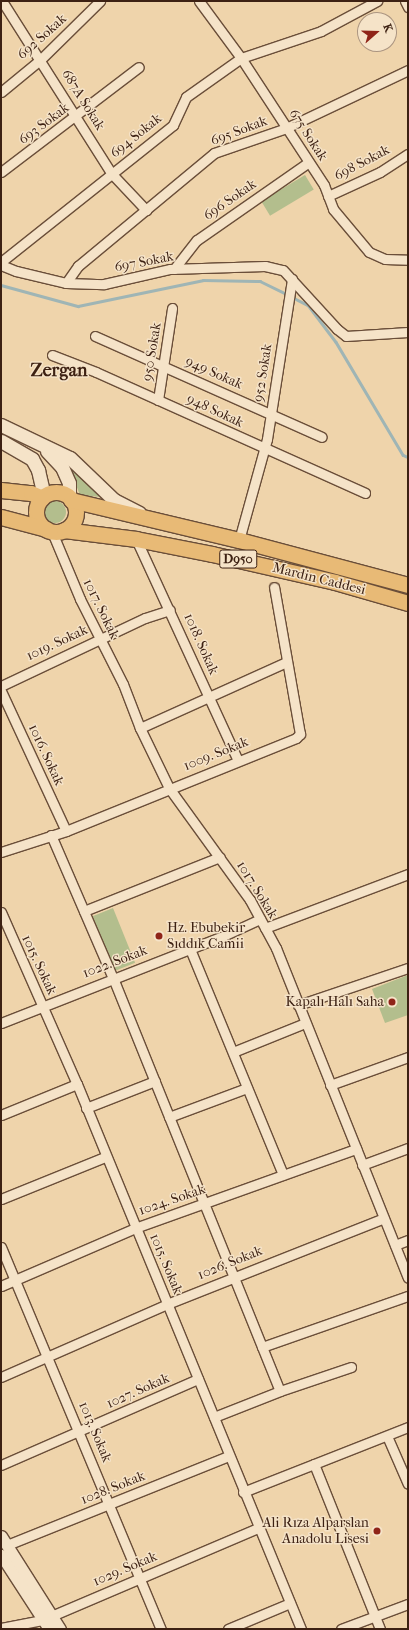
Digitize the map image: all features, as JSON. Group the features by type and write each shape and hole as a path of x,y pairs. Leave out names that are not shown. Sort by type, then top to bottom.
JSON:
{"highway":[{"path":"1,490 31,493 43,497 36,514 38,520 54,530 73,521 75,515 70,499"},
{"name":"Mardin Caddesi","path":"43,497 56,492 70,499 157,522 239,540 408,585"},
{"name":"Mardin Caddesi","path":"1,517 54,530 136,539 335,582 408,603"}],"main road":[{"name":"Mardin Caddesi","path":"1,425 37,444 70,458 114,500 157,522"},
{"path":"1,441 32,459 38,470 43,497"},
{"path":"37,444 54,457 62,468 69,483 70,499"}],"street":[{"name":"692 Sokak","path":"1,92 41,59 100,1"},
{"path":"200,3 210,1"},
{"name":"694 Sokak","path":"1,263 173,125 186,98 241,58 321,31 377,1"},
{"path":"406,1 408,7"},
{"name":"675 Sokak","path":"200,3 241,58 309,162 328,196 333,209 369,252 385,259 408,260"},
{"name":"687A Sokak","path":"5,4 112,174 146,210"},
{"name":"693 Sokak","path":"1,172 77,117 139,67"},
{"name":"695 Sokak","path":"66,283 78,266 214,153 286,128 408,70"},
{"name":"698 Sokak","path":"328,196 380,172 408,154"},
{"name":"696 Sokak","path":"174,269 197,240 309,162"},
{"name":"697 Sokak","path":"1,263 16,271 66,283 104,284 174,269 265,266 283,270 337,329 346,336 408,332"},
{"name":"952 Sokak","path":"239,540 264,449 271,414 292,279"},
{"name":"950 Sokak","path":"158,400 172,308"},
{"name":"949 Sokak","path":"95,336 322,437"},
{"name":"948 Sokak","path":"52,355 158,400 264,449 365,493"},
{"name":"1017. Sokak","path":"54,530 80,599 123,684 140,728 169,788 220,857 265,928 298,1005 408,1278"},
{"name":"1018. Sokak","path":"136,539 170,610 238,761"},
{"name":"1009. Sokak","path":"1,852 66,831 169,788 296,738 300,734 286,662 274,587"},
{"name":"1019. Sokak","path":"1,686 100,638 145,618 170,610"},
{"path":"140,728 286,662"},
{"name":"1016. Sokak","path":"1,691 66,831"},
{"path":"51,835 113,978 280,1391"},
{"path":"84,911 220,857"},
{"path":"265,928 408,874"},
{"name":"1015. Sokak","path":"1,912 10,936 43,1005 214,1417 228,1456 301,1629"},
{"name":"1022. Sokak","path":"1,1023 43,1005 190,949 260,919"},
{"path":"1,939 10,936"},
{"path":"190,949 283,1175"},
{"path":"298,1005 408,968"},
{"path":"233,1052 305,1023"},
{"path":"330,1085 408,1057"},
{"path":"86,1108 155,1081"},
{"path":"1,1115 76,1084"},
{"path":"169,1117 248,1088"},
{"path":"362,1165 408,1148"},
{"name":"1024. Sokak","path":"1,1286 135,1228 356,1149"},
{"path":"1,1199 105,1157"},
{"name":"1026. Sokak","path":"1,1376 167,1304 384,1218"},
{"path":"395,1245 408,1240"},
{"name":"1013. Sokak","path":"1,1247 16,1279 161,1629"},
{"path":"262,1347 408,1296"},
{"path":"214,1417 280,1391 351,1367"},
{"name":"1027. Sokak","path":"1,1465 198,1379"},
{"path":"243,1492 408,1427"},
{"path":"387,1436 408,1484"},
{"name":"1028. Sokak","path":"4,1540 110,1504 228,1456"},
{"path":"314,1464 380,1629"},
{"name":"1029. Sokak","path":"1,1628 47,1622 141,1578 258,1528"},
{"path":"4,1540 47,1622"},
{"path":"1,1555 47,1622 60,1629"},
{"path":"228,1629 290,1603"},
{"path":"341,1629 408,1604"}],"green space":[{"path":"305,175 314,190 270,216 261,201"},
{"path":"68,465 92,484 101,497 80,495"},
{"path":"51,501 59,501 66,508 66,516 59,523 51,523 44,516 44,508"},
{"path":"113,908 135,963 115,971 93,916"},
{"name":"Kapalı Halı Saha","path":"408,975 408,1015 385,1023 372,989"}],"waterway":[{"path":"1,285 78,306 203,280 260,281 287,294"},
{"path":"292,297 308,305 336,342 403,455 408,457"}],"place":[{"name":"Hz. Ebubekir Sıddık Camii","path":"159,936"},
{"name":"Kapalı Halı Saha","path":"392,1002"},
{"name":"Ali Rıza Alparslan Anadolu Lisesi","path":"377,1531"}],"district":[{"name":"Zergan","path":"59,371"}]}
